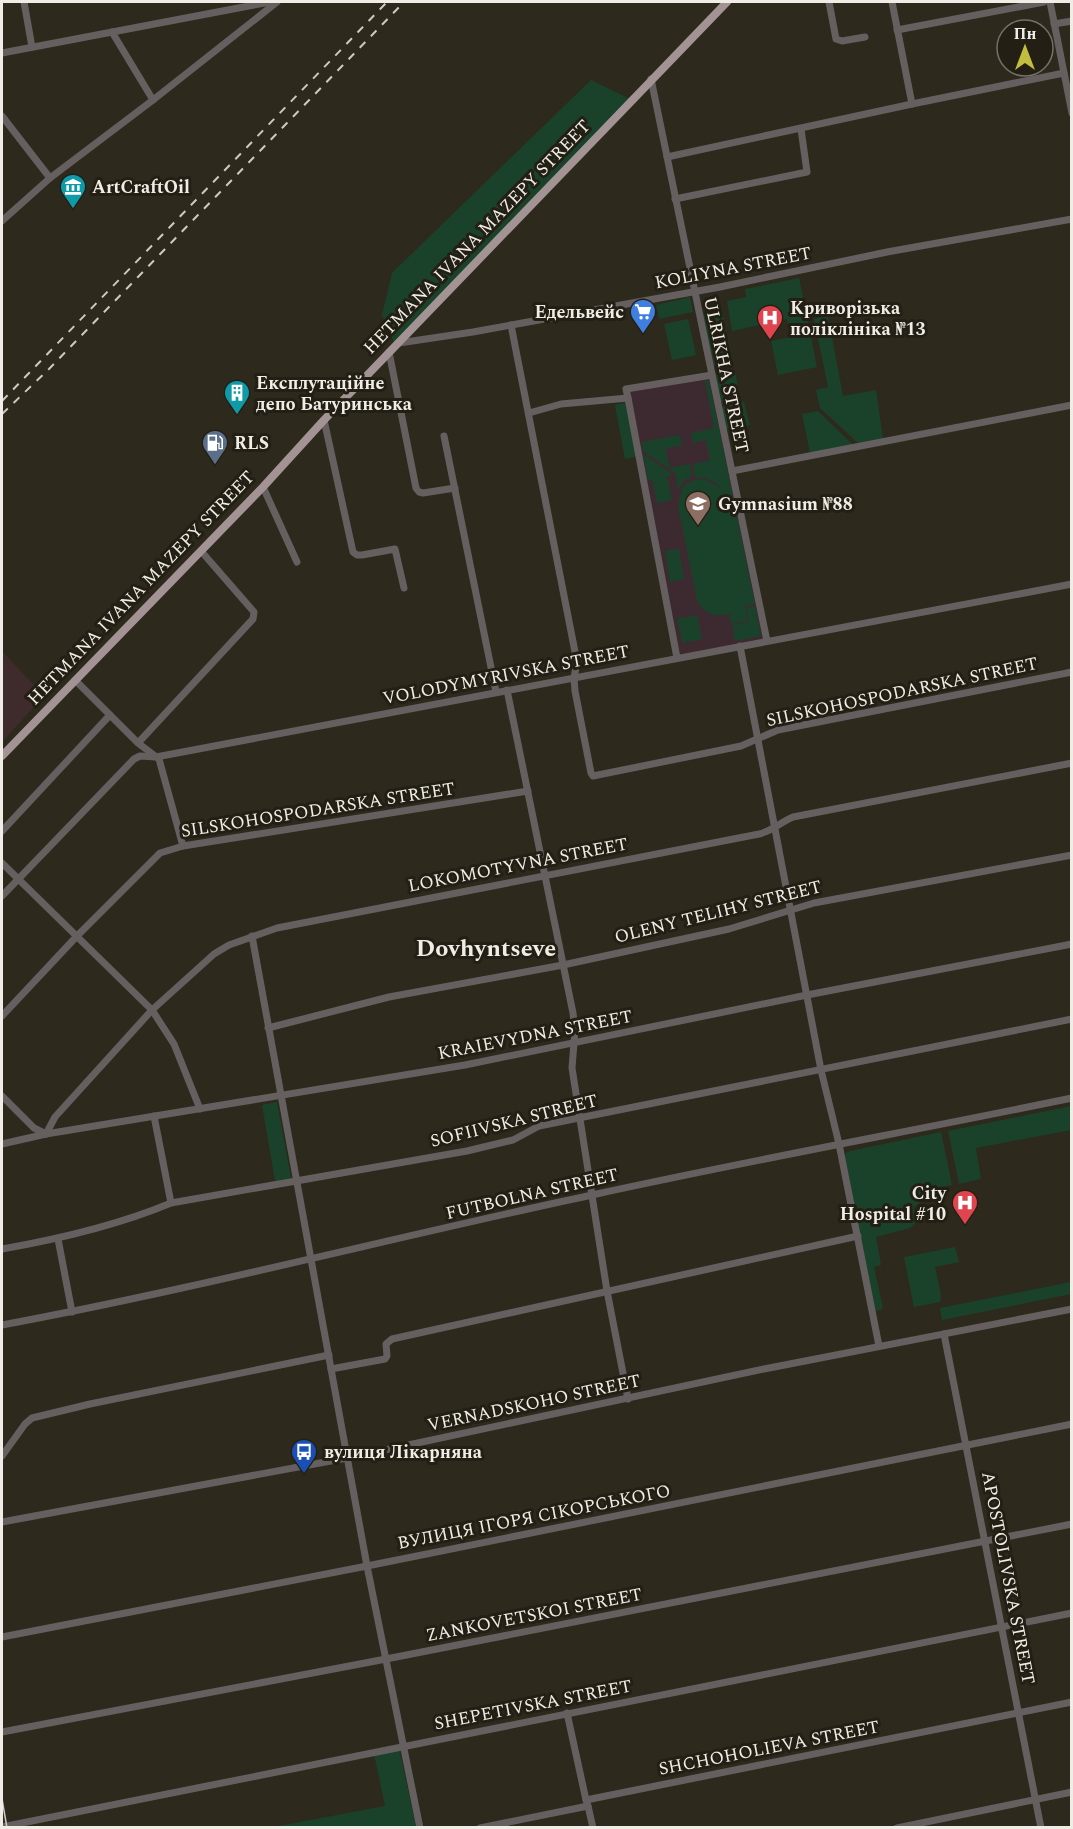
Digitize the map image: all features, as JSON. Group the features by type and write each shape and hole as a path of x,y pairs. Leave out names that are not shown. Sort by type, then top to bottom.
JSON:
{"main road":[{"name":"HETMANA IVANA MAZEPY STREET","path":"2,756 727,2"}],"street":[{"path":"24,2 32,47"},
{"path":"2,53 270,2"},
{"path":"2,221 50,178 276,2"},
{"path":"829,2 836,39 842,41 865,37"},
{"path":"892,2 912,104"},
{"path":"897,30 1044,2"},
{"path":"1050,2 1053,18"},
{"path":"1055,24 1071,21"},
{"path":"1055,29 1071,113"},
{"path":"112,32 153,100"},
{"path":"667,158 1064,73"},
{"name":"ULRIKHA STREET","path":"651,79 693,292 767,641"},
{"path":"2,116 50,178"},
{"path":"675,199 807,172 801,129"},
{"name":"KOLIYNA STREET","path":"399,343 693,292 887,252 1071,219"},
{"path":"511,325 577,662 574,678"},
{"path":"389,352 416,488 423,494 455,488"},
{"path":"677,658 626,389 712,375"},
{"path":"529,413 551,406 628,398"},
{"path":"732,471 1071,405"},
{"path":"324,420 353,552 362,555 395,549 404,588"},
{"path":"444,436 496,692"},
{"path":"263,487 297,562"},
{"path":"138,743 253,619 254,612 201,550"},
{"name":"VOLODYMYRIVSKA STREET","path":"2,896 134,759 140,756 156,757 1071,584"},
{"path":"740,646 821,1070 840,1144 879,1346"},
{"name":"SILSKOHOSPODARSKA STREET","path":"574,678 593,776 741,746 778,730 1071,672"},
{"path":"75,680 138,743 159,759 183,846"},
{"path":"507,690 573,1013 575,1043 572,1068 607,1291 628,1399"},
{"path":"2,831 110,715"},
{"name":"LOKOMOTYVNA STREET","path":"46,1134 55,1117 152,1010 214,954 252,936 294,924 759,834 793,817 1071,762"},
{"name":"SILSKOHOSPODARSKA STREET","path":"2,1016 77,936 160,853 183,846 528,791"},
{"name":"OLENY TELIHY STREET","path":"267,1028 389,997 562,965 729,929 814,903 1071,855"},
{"path":"2,862 152,1010 174,1044 200,1109"},
{"path":"252,936 367,1566 420,1827"},
{"name":"KRAIEVYDNA STREET","path":"2,1144 46,1134 465,1065 1071,944"},
{"name":"SOFIIVSKA STREET","path":"2,1249 58,1239 138,1216 171,1203 467,1151 513,1140 539,1126 1071,1019"},
{"path":"2,1096 34,1128 46,1134"},
{"name":"FUTBOLNA STREET","path":"2,1325 311,1260 591,1195 1071,1098"},
{"path":"154,1116 171,1203"},
{"path":"332,1369 385,1359 386,1344 392,1339 858,1236"},
{"path":"58,1239 72,1312"},
{"name":"VERNADSKOHO STREET","path":"2,1522 347,1458 879,1346 1071,1309"},
{"name":"APOSTOLIVSKA STREET","path":"944,1334 1041,1827"},
{"path":"2,1456 32,1418 329,1354"},
{"name":"ВУЛИЦЯ ІГОРЯ СІКОРСЬКОГО","path":"2,1637 1071,1424"},
{"name":"ZANKOVETSKOI STREET","path":"2,1732 1071,1524"},
{"name":"SHEPETIVSKA STREET","path":"2,1827 1071,1613"},
{"name":"SHCHOHOLIEVA STREET","path":"480,1827 1071,1702"},
{"path":"567,1713 593,1827"},
{"path":"897,1827 1071,1792"}],"shaded area":[{"name":"Gymnasium №88","path":"712,375 767,641 677,658 626,389"},
{"path":"2,651 44,696 2,742"}],"green space":[{"path":"591,80 632,100 396,347 382,315 392,273"},
{"path":"799,278 817,367 778,375 771,341 791,337 787,319 732,331 727,301 746,297 745,289"},
{"path":"690,297 693,312 659,319 656,305"},
{"path":"722,310 733,362 713,366 701,314"},
{"path":"828,316 843,396 876,390 883,439 858,443 820,408 816,390 828,387 814,319"},
{"path":"688,319 696,355 672,360 664,324"},
{"path":"735,371 740,397 720,403 715,376"},
{"path":"709,380 755,604 745,606 748,621 731,624 729,615 735,611 724,615 708,613 697,600 678,506 682,488 693,481 709,481 723,492 712,480 695,478 693,464 710,460 706,440 693,443 691,433 714,428 705,381"},
{"path":"627,402 638,456 625,459 615,405"},
{"path":"744,402 750,425 726,429 721,407"},
{"path":"818,411 853,445 810,453 802,414"},
{"path":"680,435 682,445 666,449 670,468 690,464 692,476 686,479 678,489 675,473 643,451 642,442"},
{"path":"643,454 673,475 667,476 672,500 657,503 652,480 648,480"},
{"path":"679,549 684,579 670,582 665,551"},
{"path":"755,606 761,636 735,641 732,625 749,622 747,608"},
{"path":"697,615 702,639 682,643 677,619"},
{"path":"277,1102 291,1178 275,1181 262,1105"},
{"path":"1071,1106 1071,1130 976,1148 981,1179 959,1184 948,1131"},
{"path":"941,1132 952,1185 940,1187 914,1207 917,1221 910,1228 876,1237 881,1265 874,1267 883,1309 876,1311 845,1158 846,1153"},
{"path":"955,1247 959,1262 935,1267 941,1295 940,1302 914,1307 904,1257"},
{"path":"1071,1282 1071,1294 942,1320 940,1308"},
{"path":"399,1751 402,1762 416,1827 268,1828 385,1806 374,1754"}],"tram line":[{"path":"2,1799 7,1828"}],"railway":[{"path":"2,401 387,2"},
{"path":"2,414 49,369 404,2"}],"place":[{"name":"ArtCraftOil","path":"73,210"},
{"name":"Едельвейс","path":"643,335"},
{"name":"Криворізька поліклініка №13","path":"770,341"},
{"name":"Експлутаційне депо Батуринська","path":"237,416"},
{"name":"RLS","path":"215,466"},
{"name":"Gymnasium №88","path":"698,527"},
{"name":"City Hospital #10","path":"965,1226"},
{"name":"вулиця Лікарняна","path":"304,1475"}],"district":[{"name":"Dovhyntseve","path":"486,949"}]}
